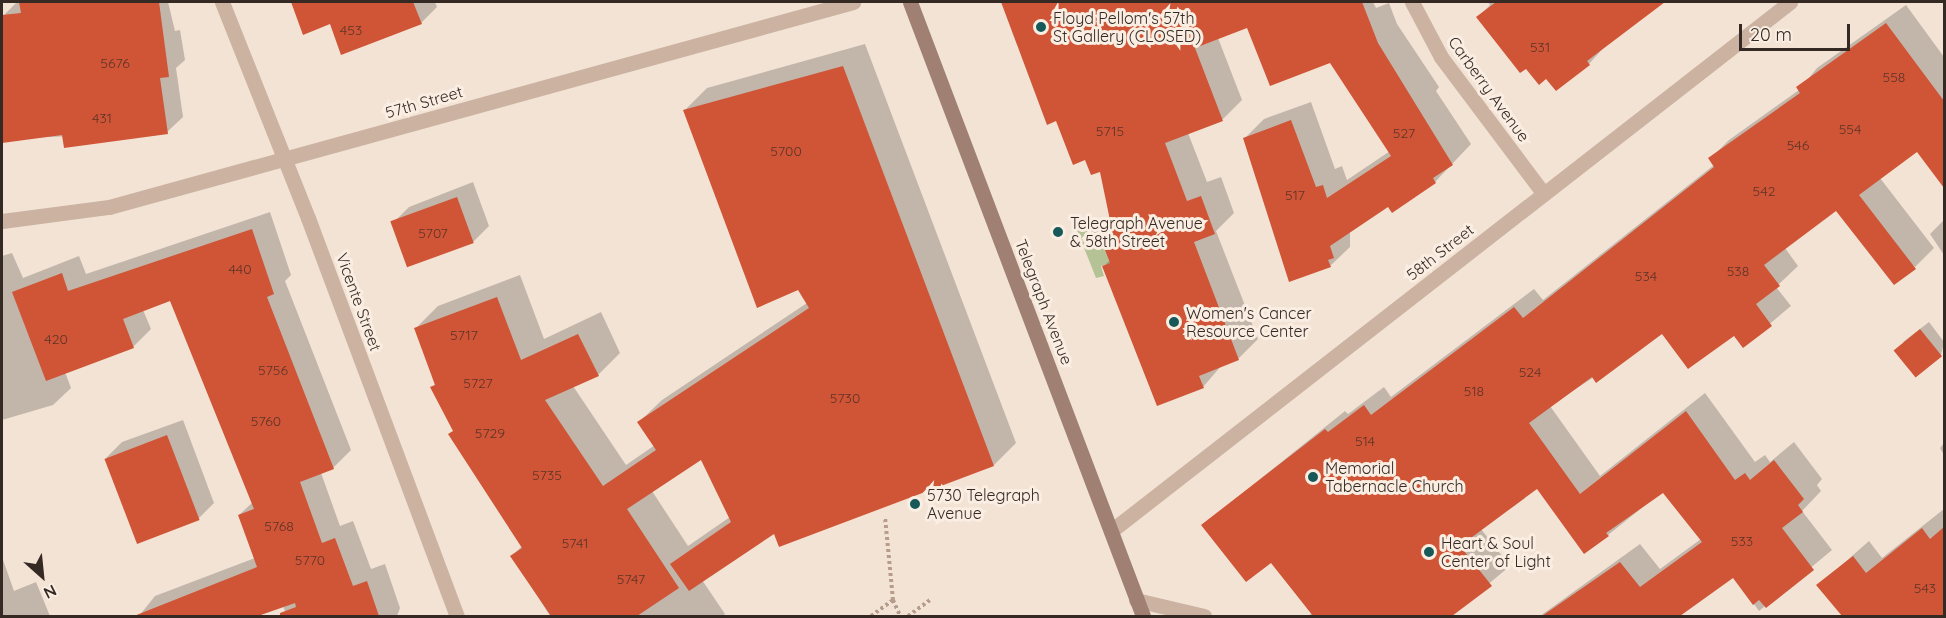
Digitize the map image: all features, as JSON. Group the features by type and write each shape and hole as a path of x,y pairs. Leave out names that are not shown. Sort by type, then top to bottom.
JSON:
{"main road":[{"name":"Telegraph Avenue","path":"910,2 1143,616"}],"street":[{"name":"Vicente Street","path":"222,2 457,616"},
{"name":"57th Street","path":"2,221 110,207 853,2"},
{"name":"Carberry Avenue","path":"1412,2 1441,57 1544,194"},
{"name":"58th Street","path":"1111,531 1790,2"},
{"path":"1136,600 1204,616"}],"path":[{"path":"885,517 893,600 900,616"},
{"path":"870,616 893,600"},
{"path":"908,616 930,600"}],"green space":[{"path":"1110,217 1114,229 1099,235 1110,263 1101,266 1104,276 1096,278 1077,230"}],"building":[{"path":"19,2 159,2 169,77 160,78 168,134 64,148 62,135 2,143 2,15 21,13"},
{"path":"291,2 413,2 422,24 341,55 330,24 303,35"},
{"path":"1001,2 1362,2 1378,43 1453,165 1433,178 1436,183 1392,213 1388,207 1330,246 1334,258 1328,260 1331,267 1289,282 1243,138 1291,120 1316,187 1323,185 1327,198 1391,156 1330,63 1270,86 1247,28 1195,48 1223,121 1165,143 1187,201 1201,196 1215,234 1194,242 1239,360 1199,376 1204,388 1157,406 1102,266 1110,263 1099,235 1112,230 1100,172 1091,175 1085,160 1073,165 1056,121 1047,125"},
{"path":"1496,2 1665,2 1587,61 1590,65 1556,91 1546,79 1539,85 1526,69 1520,73 1476,17"},
{"path":"1886,23 1944,101 1944,188 1917,152 1859,195 1916,269 1894,285 1836,211 1764,265 1780,286 1756,304 1772,326 1743,348 1734,336 1688,369 1662,334 1596,383 1592,377 1529,423 1580,494 1686,411 1735,480 1745,473 1750,480 1774,460 1804,499 1798,505 1803,512 1782,528 1814,570 1766,608 1759,600 1753,605 1733,578 1680,616 1542,616 1620,562 1640,587 1702,542 1663,493 1606,533 1609,536 1584,554 1537,489 1460,546 1492,586 1452,616 1313,616 1271,563 1246,582 1201,525 1325,429 1328,432 1364,405 1371,415 1514,307 1523,318 1714,167 1708,158 1800,93 1796,87"},
{"path":"843,66 994,466 779,547 774,534 689,591 670,564 731,522 701,460 627,509 679,588 637,616 551,616 510,556 522,548 448,434 453,431 430,387 435,385 414,328 497,297 521,360 578,334 599,376 545,400 603,486 656,450 637,422 809,308 798,290 757,308 683,110"},
{"path":"457,197 474,243 407,267 390,221"},
{"path":"252,229 274,294 267,297 334,469 300,482 322,543 335,538 353,586 367,581 379,616 280,616 280,613 296,607 295,603 258,616 134,616 257,567 238,515 254,509 170,301 123,319 134,348 46,381 12,292 62,273 68,291"},
{"path":"1920,329 1942,356 1916,378 1894,350"},
{"path":"167,435 200,520 137,544 104,459"},
{"path":"1944,527 1944,616 1842,616 1816,585 1853,556 1866,573 1922,528 1930,539"}],"place":[{"name":"Floyd Pellom's 57th St Gallery (CLOSED)","path":"1041,27"},
{"name":"Telegraph Avenue & 58th Street","path":"1058,232"},
{"name":"Women's Cancer Resource Center","path":"1174,322"},
{"name":"Memorial Tabernacle Church","path":"1313,477"},
{"name":"5730 Telegraph Avenue","path":"915,504"},
{"name":"Heart & Soul Center of Light","path":"1429,552"}]}
